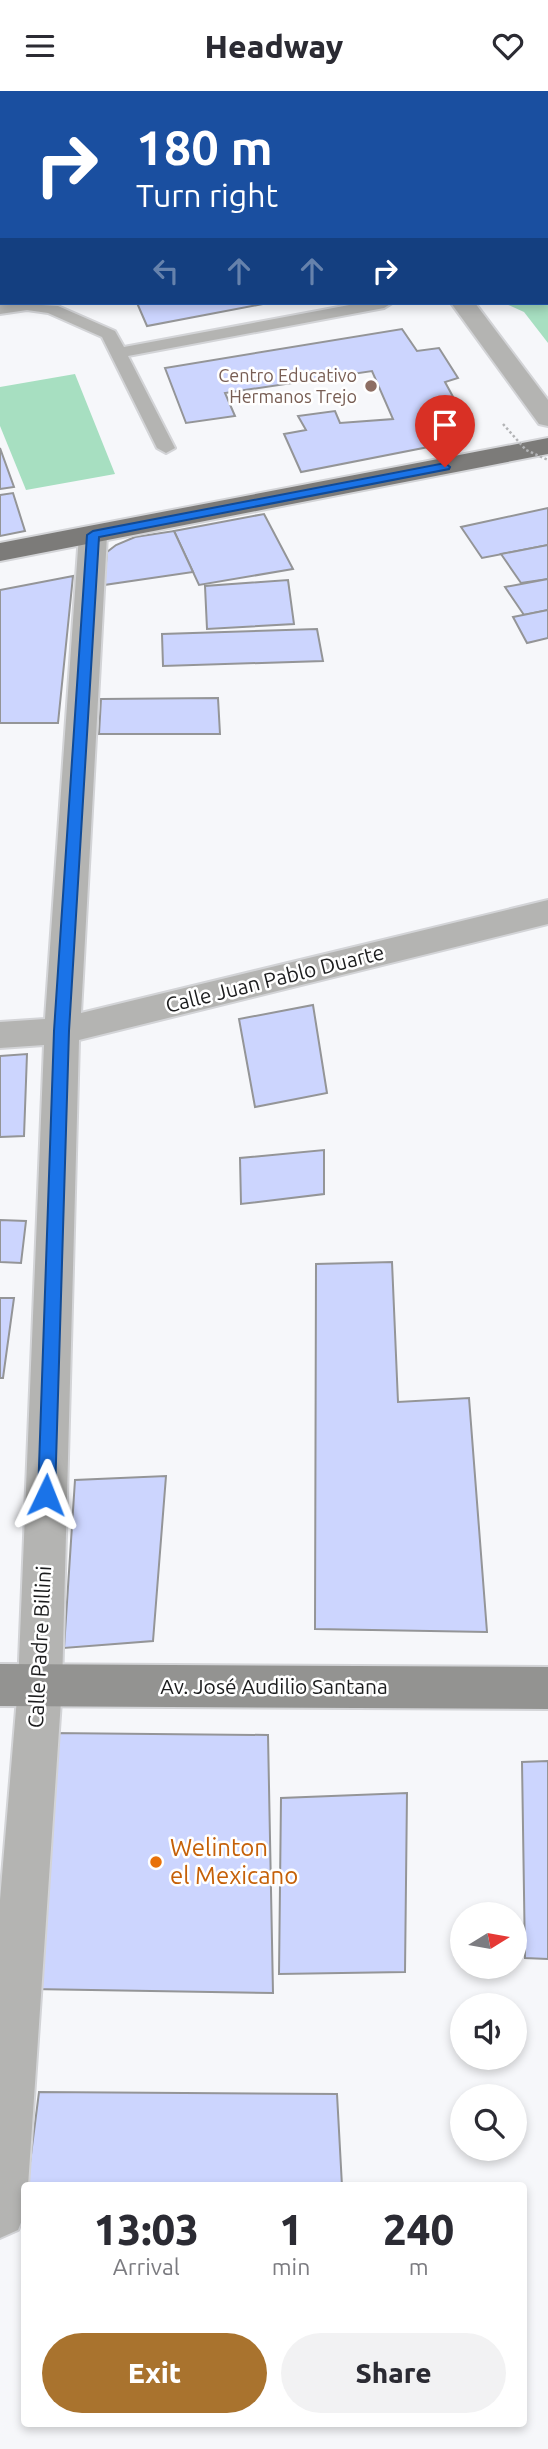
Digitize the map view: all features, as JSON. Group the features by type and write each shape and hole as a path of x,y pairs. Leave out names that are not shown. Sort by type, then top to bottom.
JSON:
{"main road":[{"path":"0,552 548,446"},
{"name":"Av. José Audilio Santana","path":"20,1686 548,1688"}],"street":[{"path":"464,305 548,418"},
{"name":"Calle Padre Billini","path":"0,2212 20,1686 93,535"},
{"name":"Calle Juan Pablo Duarte","path":"0,1035 62,1031 548,912"}],"lane":[{"path":"0,309 27,305 52,309 109,334 166,448"},
{"path":"119,353 373,305"}],"path":[{"path":"503,424 526,450 548,460"}],"green space":[{"path":"508,305 548,305 548,343 524,312"},
{"path":"75,374 115,474 26,490 0,426 0,387"}],"building":[{"path":"138,305 257,305 147,326"},
{"path":"402,329 417,351 439,348 458,378 445,382 457,404 446,407 464,440 301,472 284,434 306,430 298,416 335,411 340,423 393,419 372,371 225,393 235,416 186,423 165,368"},
{"path":"0,448 14,487 0,489"},
{"path":"13,493 25,531 0,536 0,495"},
{"path":"548,508 548,545 482,558 461,527"},
{"path":"264,514 293,569 199,585 174,531"},
{"path":"174,531 193,572 104,585 107,552 116,545 135,537"},
{"path":"548,545 548,579 521,583 501,554"},
{"path":"73,576 58,723 0,723 0,590"},
{"path":"548,579 548,610 524,615 505,587"},
{"path":"288,580 294,624 207,629 205,586"},
{"path":"548,610 548,638 527,643 513,617"},
{"path":"317,629 323,661 163,666 162,634"},
{"path":"218,698 220,734 99,734 101,699"},
{"path":"313,1005 327,1093 255,1107 239,1019"},
{"path":"27,1054 24,1136 0,1137 0,1056"},
{"path":"324,1150 324,1194 241,1204 240,1158"},
{"path":"0,1220 26,1221 21,1263 0,1262"},
{"path":"392,1262 398,1402 469,1398 487,1632 315,1629 316,1264"},
{"path":"0,1298 14,1298 3,1378 0,1378"},
{"path":"166,1476 153,1641 64,1648 75,1480"},
{"name":"Welinton el Mexicano","path":"50,1733 268,1735 273,1993 32,1989"},
{"path":"548,1761 548,1959 527,1958 522,1762"},
{"path":"407,1793 405,1972 279,1974 281,1798"},
{"path":"39,2092 337,2094 342,2182 28,2182"}],"place":[{"name":"Centro Educativo Hermanos Trejo","path":"371,386"},
{"name":"Welinton el Mexicano","path":"156,1862"}],"route":[{"path":"46,1495 62,1031 93,535 445,467"}]}
